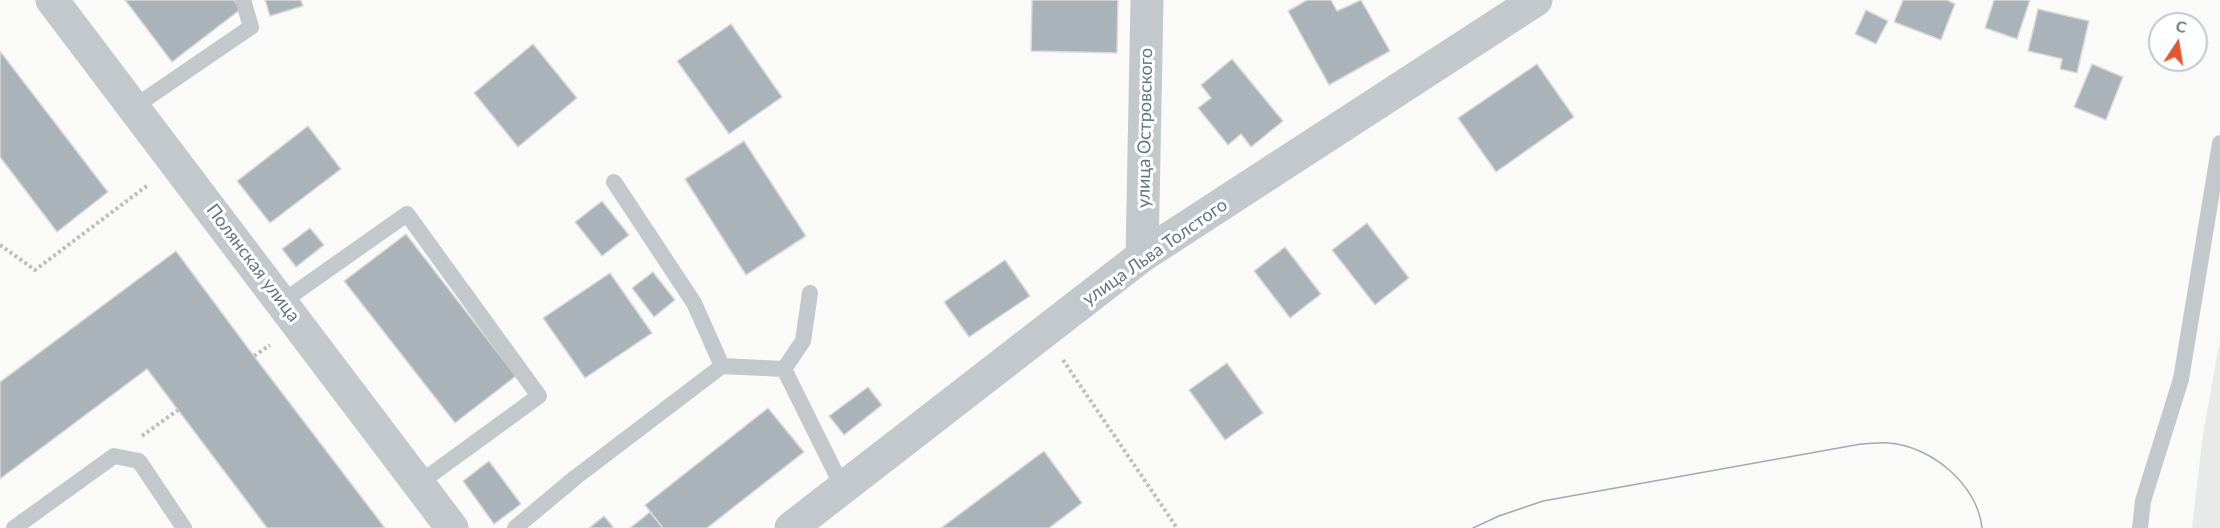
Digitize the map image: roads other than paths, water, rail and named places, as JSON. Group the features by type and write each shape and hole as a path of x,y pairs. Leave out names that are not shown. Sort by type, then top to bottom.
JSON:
{"street":[{"name":"Полянская улица","path":"52,0 452,528"},
{"name":"улица Островского","path":"1142,256 1148,0"},
{"name":"улица Льва Толстого","path":"791,528 1142,256 1536,0"}],"lane":[{"path":"134,107 251,27 243,0"},
{"path":"2139,528 2143,501 2181,379 2220,143"},
{"path":"614,182 694,303 722,366"},
{"path":"282,302 406,213 539,396 418,484"},
{"path":"784,369 803,340 810,293"},
{"path":"515,528 576,477 722,366 784,369"},
{"path":"784,369 843,488"},
{"path":"14,528 114,456 139,461 184,528"}],"tram line":[{"path":"1473,528 1499,516 1543,501 1861,444 1882,443 1905,446 1921,452 1950,470 1972,497 1979,512 1982,528"}]}
